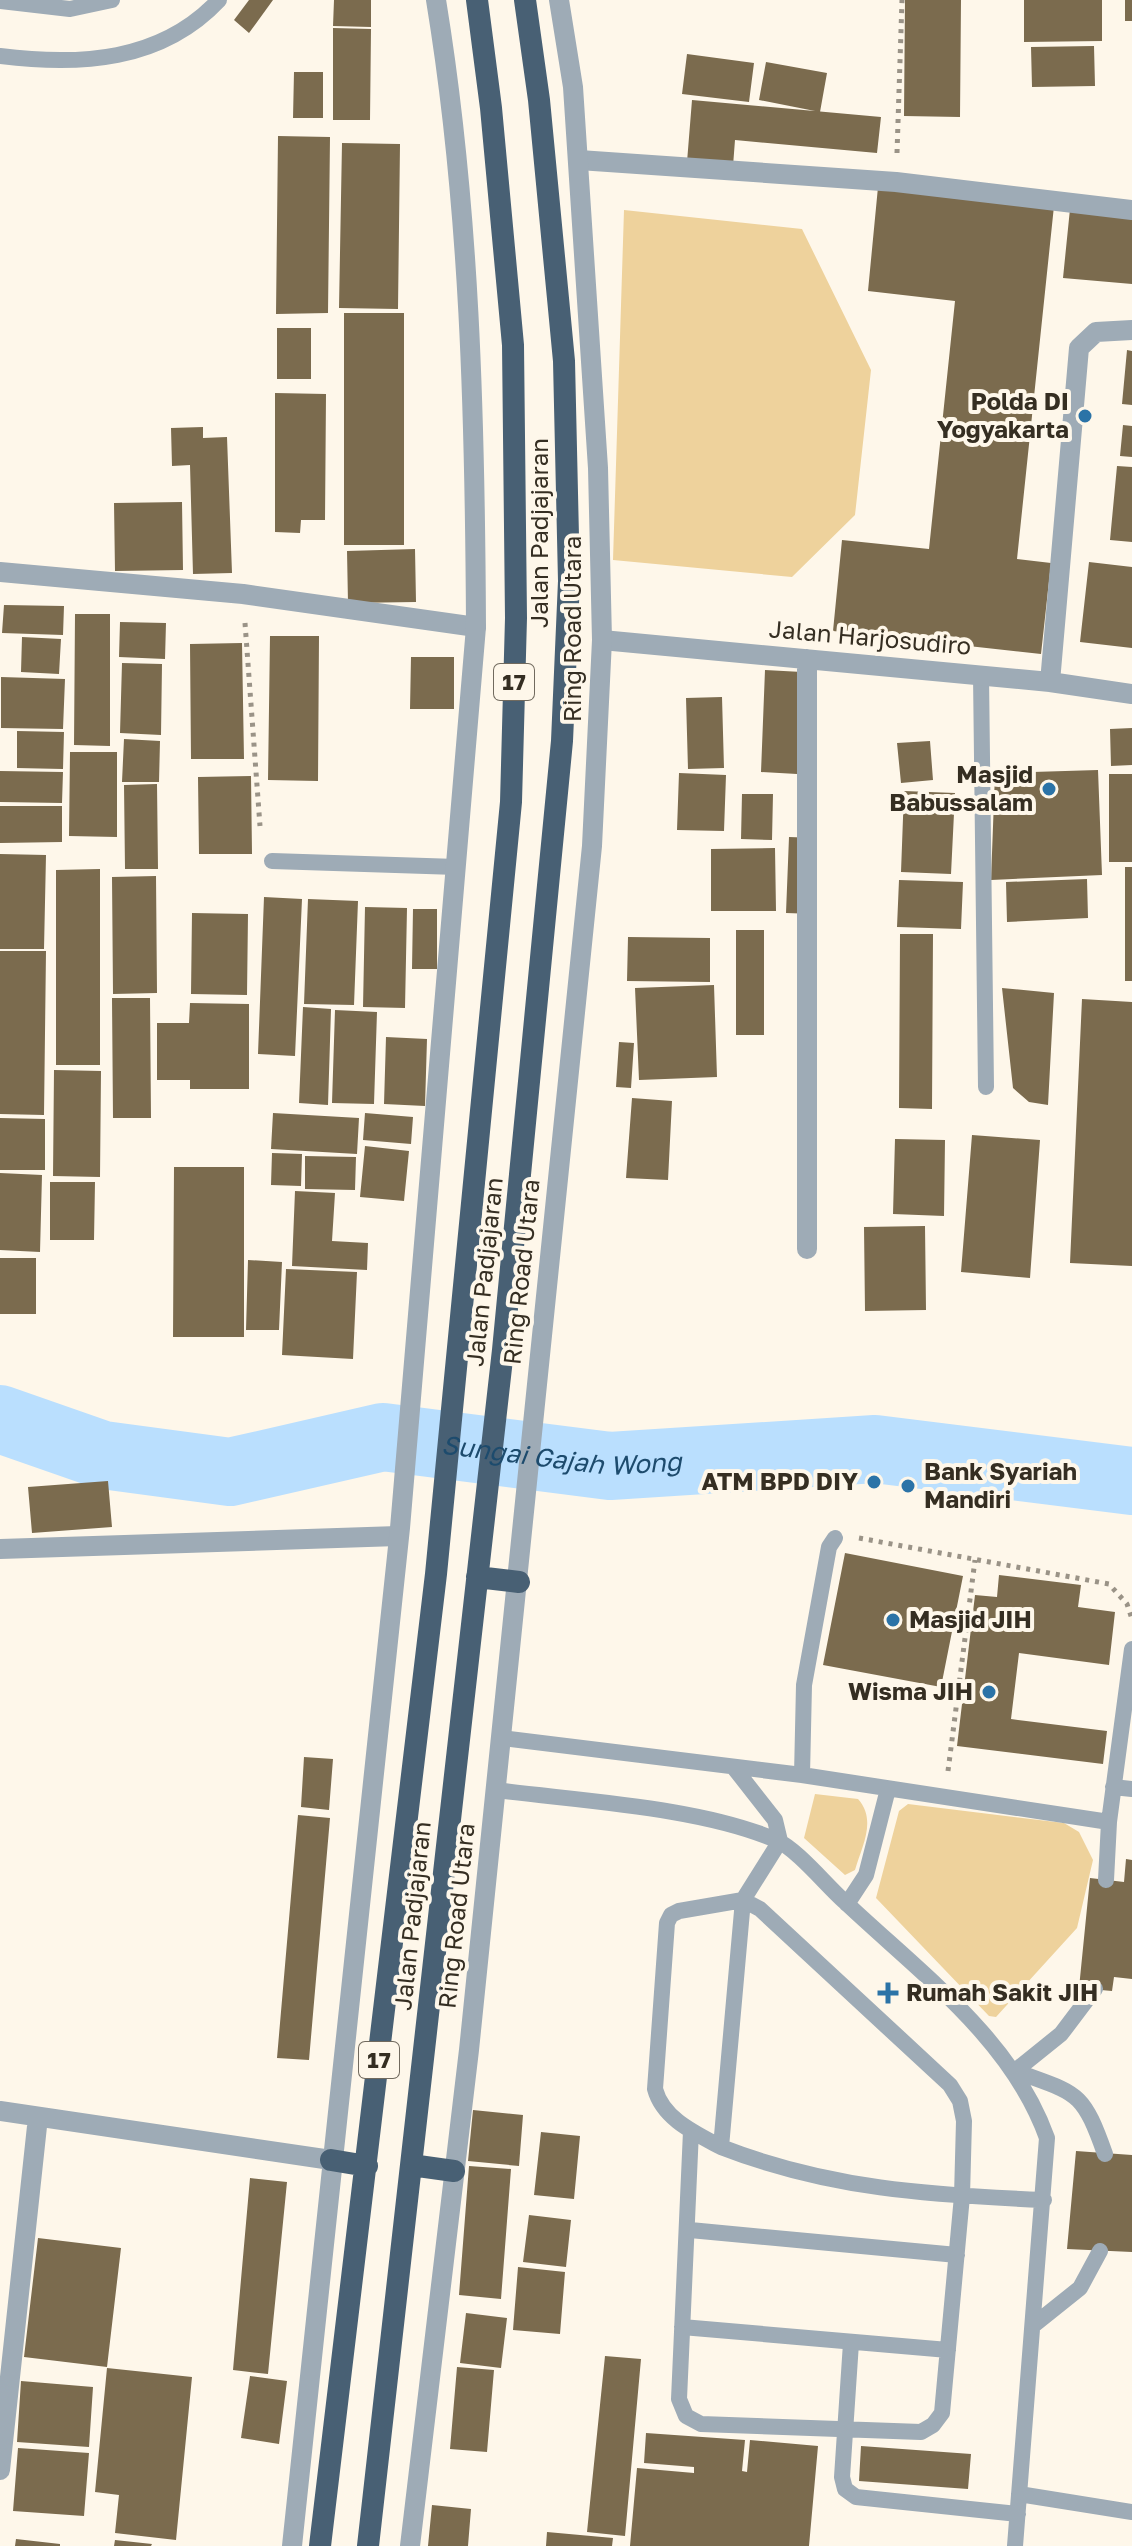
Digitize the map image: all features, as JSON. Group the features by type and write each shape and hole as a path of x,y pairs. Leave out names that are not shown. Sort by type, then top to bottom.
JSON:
{"highway":[{"name":"Jalan Padjajaran","path":"320,2546 436,1574 511,802 516,618 513,345 491,108 477,0"},
{"name":"Jalan Padjajaran","path":"368,2546 503,1350 550,881 569,581 564,361 525,0"},
{"path":"478,1576 519,1575"},
{"path":"331,2160 367,2166"},
{"path":"411,2165 454,2171"}],"street":[{"path":"292,2546 399,1532 476,627 475,482 465,255 436,0"},
{"name":"Ring Road Utara","path":"410,2546 502,1738 540,1336 569,1090 592,846 602,640 593,347 573,87 559,0"},
{"path":"543,157 896,182 1132,210"},
{"path":"1050,682 1079,348 1096,332 1132,330"},
{"path":"0,572 243,594 476,627"},
{"name":"Jalan Harjosudiro","path":"602,640 1050,682 1132,694"},
{"path":"807,659 807,1249"},
{"path":"0,1549 399,1532"},
{"path":"0,2111 331,2160"},
{"path":"0,2470 38,2117"}],"lane":[{"path":"0,1 70,9 112,0"},
{"path":"0,56 69,61 130,53 188,28 219,0"},
{"path":"981,675 986,1087"},
{"path":"272,861 457,867"},
{"path":"802,1775 804,1685 829,1547 835,1538"},
{"path":"1106,1880 1109,1822 1132,1649"},
{"path":"502,1738 802,1775 1109,1822"},
{"path":"721,2147 743,1900 780,1841 775,1820 735,1769"},
{"path":"1113,1787 1132,1789"},
{"path":"847,1904 866,1875 888,1789"},
{"path":"496,1790 730,1823 780,1841 981,2031 1015,2071 1034,2101 1047,2138 1035,2324 1015,2546"},
{"path":"691,2131 690,2230 679,2399 686,2416 701,2424 921,2432 933,2425 942,2413 962,2196 964,2121 960,2101 950,2085 760,1909 743,1900 671,1915 667,1923 655,2089 659,2105 691,2131 758,2161 835,2182 898,2192 962,2196 1044,2200"},
{"path":"1015,2071 1061,2034 1095,1989"},
{"path":"1015,2071 1071,2092 1090,2111 1105,2154"},
{"path":"690,2230 957,2255"},
{"path":"1035,2324 1080,2288 1100,2251"},
{"path":"682,2327 948,2350"},
{"path":"851,2343 842,2477 845,2489 856,2497 1018,2514"},
{"path":"1019,2494 1132,2512"}],"path":[{"path":"896,182 902,0"},
{"path":"243,594 260,826"},
{"path":"835,1538 847,1536 1109,1584 1127,1604 1132,1619"},
{"path":"945,1796 975,1560"}],"shaded area":[{"path":"624,210 802,229 871,370 855,515 792,577 613,560"},
{"path":"815,1794 858,1799 864,1807 867,1824 864,1843 855,1870 845,1875 804,1838"},
{"path":"908,1804 1064,1823 1079,1832 1093,1860 1077,1928 996,2017 989,2016 876,1898 899,1811"}],"building":[{"path":"249,0 273,0 249,33 234,20"},
{"path":"334,0 371,0 371,27 333,26"},
{"path":"905,0 961,0 960,117 904,116"},
{"path":"1024,0 1102,0 1102,41 1024,42"},
{"path":"1125,0 1132,0 1132,21 1125,21"},
{"path":"333,28 371,29 370,120 333,120"},
{"path":"1094,46 1095,86 1032,87 1031,47"},
{"path":"687,54 754,63 749,102 682,94"},
{"path":"766,62 827,73 820,112 759,100"},
{"path":"294,72 323,72 323,118 293,118"},
{"path":"692,100 881,117 877,153 735,140 733,166 687,162"},
{"path":"278,136 330,137 328,313 276,314"},
{"path":"342,143 400,144 398,309 339,308"},
{"path":"878,187 1054,206 1017,559 1051,563 1041,654 833,631 842,540 929,549 955,301 868,291"},
{"path":"1070,209 1132,215 1132,284 1063,278"},
{"path":"344,313 404,313 404,545 344,545"},
{"path":"277,328 311,328 311,379 277,379"},
{"path":"1127,350 1132,351 1132,405 1122,404"},
{"path":"275,393 326,394 325,520 301,520 300,533 275,532"},
{"path":"1123,425 1132,426 1132,457 1120,456"},
{"path":"203,427 203,438 227,437 232,573 193,574 190,465 172,466 171,428"},
{"path":"1117,466 1132,467 1132,542 1110,540"},
{"path":"182,502 183,570 115,571 114,503"},
{"path":"415,549 416,602 348,603 347,551"},
{"path":"1089,562 1132,567 1132,648 1080,642"},
{"path":"4,605 64,606 63,635 2,633"},
{"path":"75,614 110,614 110,746 74,745"},
{"path":"120,622 166,623 165,659 119,657"},
{"path":"270,636 319,636 318,781 268,780"},
{"path":"22,637 61,639 59,674 21,672"},
{"path":"242,643 244,759 191,759 190,644"},
{"path":"411,657 454,657 454,709 410,709"},
{"path":"122,663 162,664 161,735 120,733"},
{"path":"765,670 802,672 797,774 761,772"},
{"path":"1,677 65,679 63,729 1,728"},
{"path":"722,697 724,768 688,769 686,698"},
{"path":"1132,728 1132,765 1111,766 1110,729"},
{"path":"17,731 64,732 63,769 17,768"},
{"path":"124,739 160,741 159,782 122,782"},
{"path":"930,741 933,780 901,783 897,743"},
{"path":"70,752 117,752 117,837 69,836"},
{"path":"1098,770 1102,875 991,880 995,773"},
{"path":"0,771 63,772 62,803 0,802"},
{"path":"679,773 726,775 724,831 677,830"},
{"path":"1109,774 1132,774 1132,862 1109,862"},
{"path":"251,776 252,854 199,854 198,777"},
{"path":"157,784 158,869 125,869 124,785"},
{"path":"904,791 955,793 951,874 901,872"},
{"path":"742,794 773,794 772,840 741,839"},
{"path":"0,806 62,806 62,842 0,843"},
{"path":"789,837 817,838 815,914 786,913"},
{"path":"775,848 776,911 711,911 711,849"},
{"path":"0,854 46,855 44,949 0,949"},
{"path":"1125,867 1132,867 1132,981 1125,981"},
{"path":"100,869 100,1065 56,1065 56,870"},
{"path":"156,876 157,993 113,994 112,877"},
{"path":"1087,879 1088,918 1007,922 1006,882"},
{"path":"899,880 963,882 961,929 897,927"},
{"path":"264,897 302,899 295,1056 258,1054"},
{"path":"308,899 358,901 354,1005 304,1004"},
{"path":"365,907 407,908 405,1008 363,1007"},
{"path":"413,909 437,909 437,969 412,969"},
{"path":"192,913 248,914 247,995 191,994"},
{"path":"736,930 764,930 764,1035 736,1035"},
{"path":"900,934 933,934 932,1109 899,1108"},
{"path":"628,937 710,938 710,982 627,981"},
{"path":"0,951 46,951 44,1115 0,1114"},
{"path":"714,985 717,1077 639,1080 635,988"},
{"path":"1002,988 1054,993 1048,1105 1029,1102 1013,1088"},
{"path":"112,998 150,998 151,1118 113,1118"},
{"path":"1082,999 1132,1002 1132,1266 1070,1263"},
{"path":"190,1003 249,1004 249,1089 190,1089 190,1080 157,1080 157,1023 189,1023"},
{"path":"303,1007 331,1009 328,1105 299,1103"},
{"path":"335,1010 377,1012 374,1104 332,1103"},
{"path":"386,1037 427,1039 425,1106 384,1104"},
{"path":"619,1042 634,1043 631,1088 616,1087"},
{"path":"54,1070 101,1071 100,1177 53,1176"},
{"path":"632,1098 672,1101 668,1180 626,1178"},
{"path":"273,1113 359,1118 357,1154 271,1149"},
{"path":"365,1113 413,1117 411,1144 363,1140"},
{"path":"0,1118 45,1119 45,1170 0,1170"},
{"path":"972,1135 1040,1140 1030,1278 961,1272"},
{"path":"895,1139 945,1140 944,1216 893,1214"},
{"path":"365,1146 409,1151 404,1201 360,1197"},
{"path":"272,1153 302,1154 301,1186 271,1185"},
{"path":"305,1156 356,1157 355,1190 305,1189"},
{"path":"174,1167 244,1167 244,1337 173,1337"},
{"path":"0,1173 42,1175 40,1252 0,1250"},
{"path":"50,1182 95,1182 94,1240 50,1240"},
{"path":"295,1191 335,1193 332,1241 368,1243 367,1270 292,1266"},
{"path":"925,1226 926,1310 865,1311 864,1227"},
{"path":"0,1258 36,1258 36,1314 0,1314"},
{"path":"248,1260 282,1262 279,1330 246,1330"},
{"path":"286,1269 357,1272 353,1359 282,1355"},
{"path":"108,1481 112,1527 32,1533 28,1487"},
{"name":"Masjid JIH","path":"845,1553 963,1576 941,1687 823,1665"},
{"name":"Wisma JIH","path":"999,1575 1081,1585 1078,1607 1115,1612 1109,1665 1019,1653 1011,1719 1107,1731 1103,1764 957,1746 975,1595 997,1597"},
{"path":"304,1757 333,1759 329,1810 301,1807"},
{"path":"298,1815 330,1818 309,2060 277,2058"},
{"path":"1126,1859 1132,1860 1132,1979 1114,1977 1112,1991 1079,1988 1090,1878 1124,1882"},
{"path":"473,2110 523,2115 519,2166 468,2161"},
{"path":"541,2132 580,2136 574,2199 534,2195"},
{"path":"1076,2151 1132,2155 1132,2252 1067,2249"},
{"path":"469,2166 511,2169 501,2299 459,2295"},
{"path":"250,2178 287,2182 268,2374 233,2370"},
{"path":"529,2215 571,2220 566,2267 523,2262"},
{"path":"38,2238 121,2248 107,2367 24,2357"},
{"path":"518,2267 565,2272 560,2334 513,2330"},
{"path":"466,2313 507,2318 501,2368 460,2363"},
{"path":"605,2356 641,2359 625,2536 587,2532"},
{"path":"457,2367 494,2370 487,2452 450,2449"},
{"path":"107,2368 192,2377 176,2540 115,2533 119,2495 95,2492"},
{"path":"250,2376 287,2381 279,2444 241,2438"},
{"path":"21,2381 93,2387 89,2447 17,2442"},
{"path":"646,2433 745,2440 742,2471 747,2472 750,2440 818,2446 809,2546 630,2546 637,2468 694,2473 694,2467 644,2463"},
{"path":"861,2446 971,2454 968,2489 859,2481"},
{"path":"18,2448 89,2453 84,2516 13,2511"},
{"path":"432,2505 471,2509 468,2546 428,2546"},
{"path":"547,2532 613,2538 612,2546 546,2546"},
{"path":"16,2539 60,2544 60,2546 15,2546"},
{"path":"115,2540 152,2544 114,2546"}],"waterway":[{"name":"Sungai Gajah Wong","path":"0,1419 103,1455 230,1472 383,1437 610,1466 875,1449 1132,1481"}],"place":[{"name":"Polda DI Yogyakarta","path":"1085,416"},
{"name":"Masjid Babussalam","path":"1049,789"},
{"name":"ATM BPD DIY","path":"874,1482"},
{"name":"Bank Syariah Mandiri","path":"908,1486"},
{"name":"Masjid JIH","path":"893,1620"},
{"name":"Wisma JIH","path":"989,1692"},
{"name":"Rumah Sakit JIH","path":"888,1993"}]}
